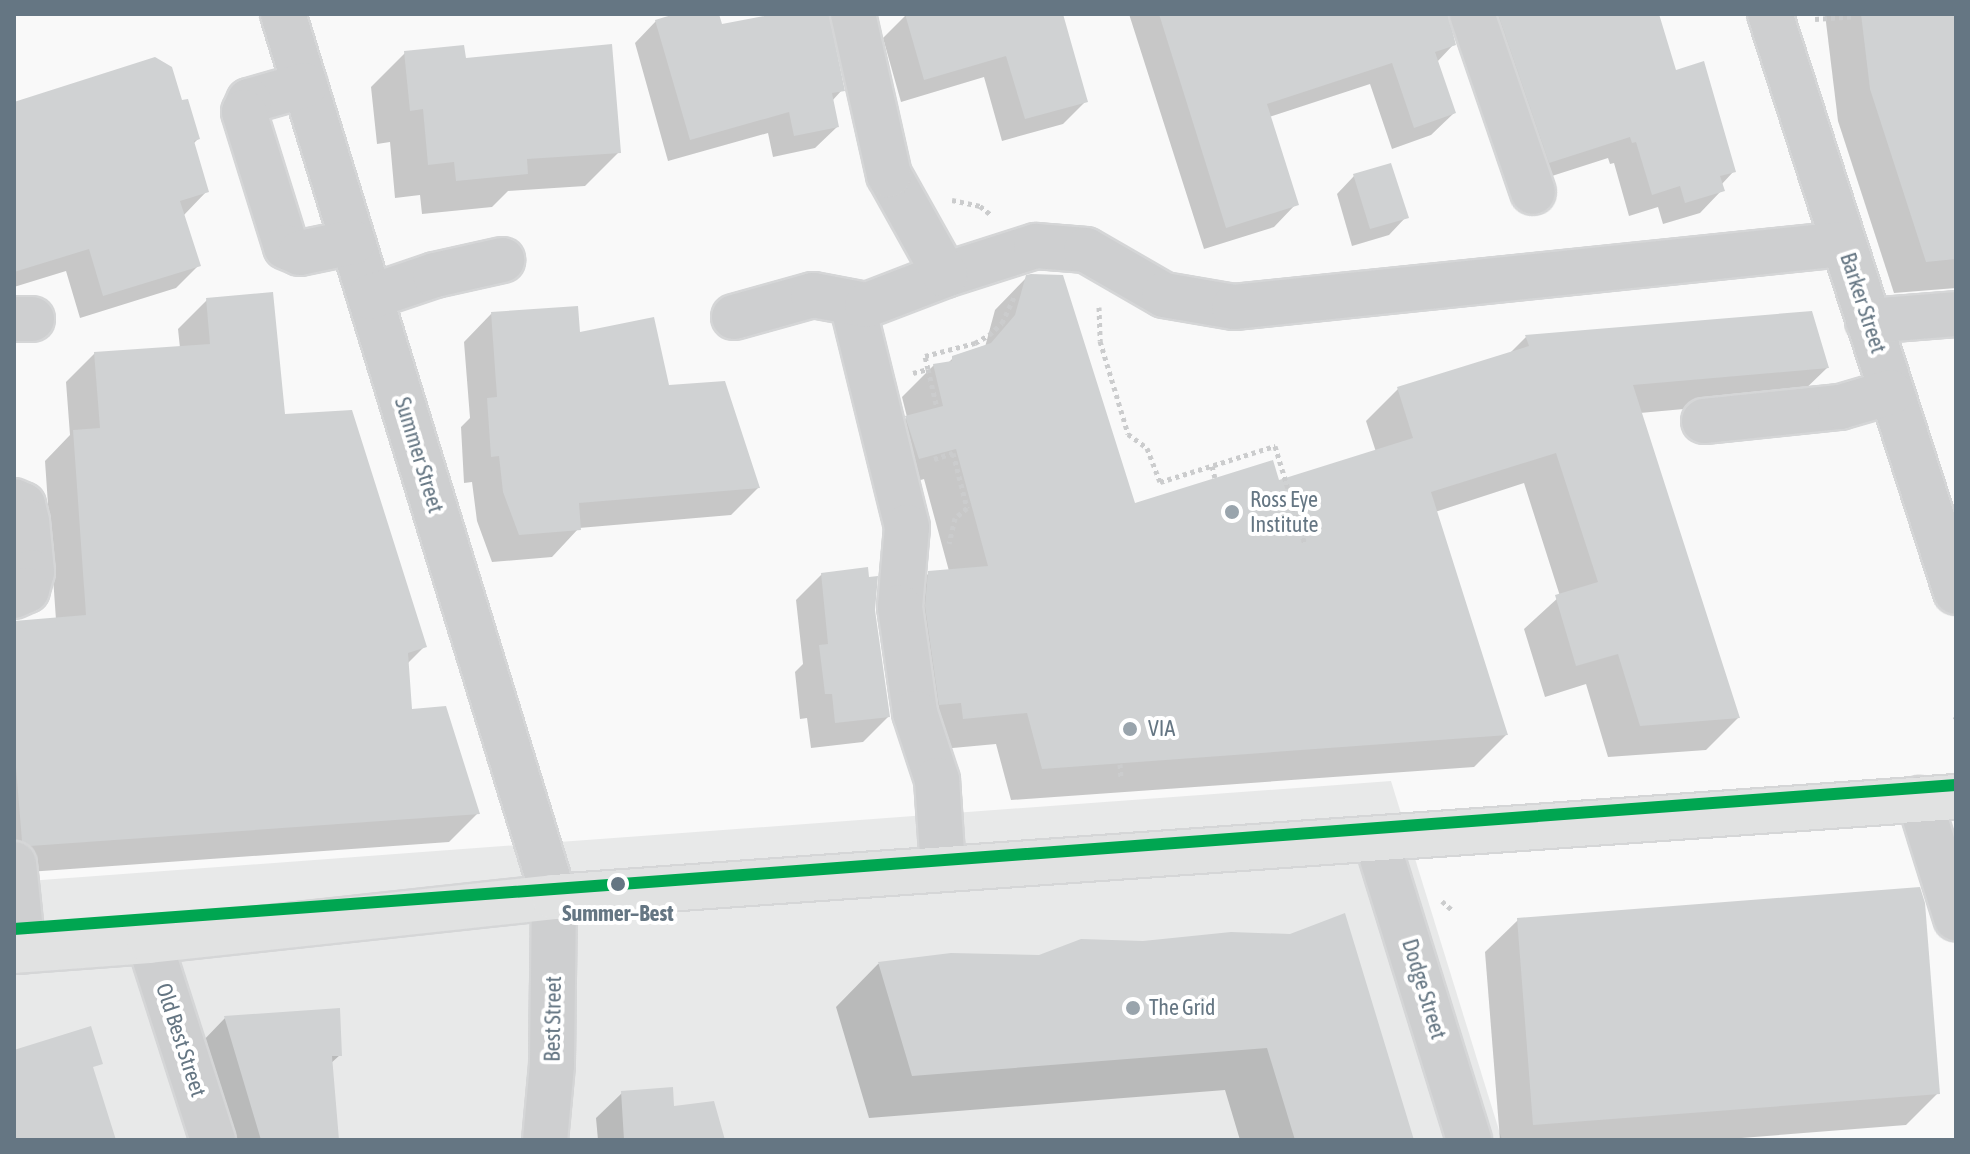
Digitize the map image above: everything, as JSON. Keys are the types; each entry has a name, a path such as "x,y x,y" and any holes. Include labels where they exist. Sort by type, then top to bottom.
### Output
{"main road":[{"path":"18,951 149,941 554,897 1937,798"}],"street":[{"name":"Summer Street","path":"283,14 554,897"},
{"path":"853,14 889,175 945,275"},
{"path":"1472,14 1533,192"},
{"name":"Barker Street","path":"1790,17 1844,244 1956,592"},
{"path":"305,85 249,101 244,112 286,247 300,253 353,242"},
{"path":"734,317 813,295 867,305 945,275 1036,246 1086,250 1164,295 1234,307 1844,244"},
{"path":"370,297 435,275 502,260"},
{"path":"852,303 907,527 900,607 915,713 937,780 943,869"},
{"path":"1868,321 1956,314"},
{"path":"1704,421 1840,407 1891,392"},
{"path":"14,501 23,505 32,572 27,590 14,596"},
{"path":"1937,798 1956,918"},
{"name":"Dodge Street","path":"1376,839 1469,1140"},
{"path":"14,864 18,951"},
{"name":"Best Street","path":"545,1140 554,1037 554,897"},
{"name":"Old Best Street","path":"149,941 213,1140"}],"path":[{"path":"1790,17 1854,16"},
{"path":"937,407 925,369 925,356 975,343 1002,327 1017,283"},
{"path":"1099,302 1100,341 1128,434 1147,448 1160,482 1275,446 1305,545"},
{"path":"1212,466 1215,478"},
{"path":"1120,764 1121,779"},
{"path":"1441,900 1452,910"}],"shaded area":[{"path":"1391,781 1502,1140 14,1140 14,882"}],"building":[{"path":"675,14 719,14 722,24 775,14 829,14 845,91 832,93 839,127 794,136 789,112 690,140 655,20"},
{"path":"905,14 1063,14 1088,102 1025,119 1006,56 924,80"},
{"path":"1159,14 1448,14 1456,45 1435,52 1456,113 1414,128 1392,63 1267,104 1299,205 1226,228"},
{"path":"1498,14 1659,14 1676,70 1704,61 1736,172 1720,176 1725,191 1685,203 1680,186 1652,195 1636,142 1632,143 1630,137 1549,163"},
{"path":"1861,14 1956,14 1956,259 1926,262 1870,89"},
{"path":"612,44 621,153 527,159 528,174 456,181 454,162 428,165 423,109 410,111 404,51 464,45 466,58"},
{"path":"155,57 172,67 182,100 188,99 200,139 194,141 209,192 180,201 201,266 103,296 89,249 14,272 14,102"},
{"path":"1391,163 1409,218 1370,229 1353,174"},
{"path":"1026,275 1063,275 1135,503 1273,460 1279,480 1413,438 1397,387 1529,346 1525,335 1812,311 1829,368 1633,385 1740,718 1640,726 1618,654 1576,666 1555,595 1598,582 1556,453 1431,492 1508,735 1042,769 1027,713 963,719 961,703 939,705 925,606 928,571 988,566 956,449 919,459 905,416 943,406 933,364 952,361 952,356 991,343 1015,315"},
{"path":"273,292 285,414 352,410 427,647 408,653 412,709 446,706 480,814 30,846 22,841 14,743 14,621 86,615 73,430 100,428 94,352 210,344 206,298"},
{"path":"578,306 580,332 654,317 669,385 725,381 760,488 579,503 581,530 519,535 503,492 499,456 491,457 487,398 497,397 491,312"},
{"path":"868,567 869,577 878,576 875,610 890,717 835,723 832,694 825,694 819,645 828,644 821,573"},
{"path":"1920,887 1925,903 1940,1094 1533,1125 1517,918"},
{"name":"The Grid","path":"1345,913 1414,1140 1295,1140 1267,1048 912,1076 878,962 951,953 1039,955 1081,939 1143,941 1231,932 1290,934"},
{"path":"340,1008 342,1056 332,1056 339,1140 261,1140 224,1016"},
{"path":"91,1026 103,1064 93,1067 116,1140 14,1140 14,1050"},
{"path":"673,1087 674,1106 714,1101 725,1140 624,1140 621,1091"}],"transit line":[{"path":"14,929 1956,785"}],"place":[{"name":"Ross Eye Institute","path":"1232,512"},
{"name":"VIA","path":"1130,729"},
{"name":"Summer–Best","path":"618,884"},
{"name":"The Grid","path":"1133,1008"}]}
